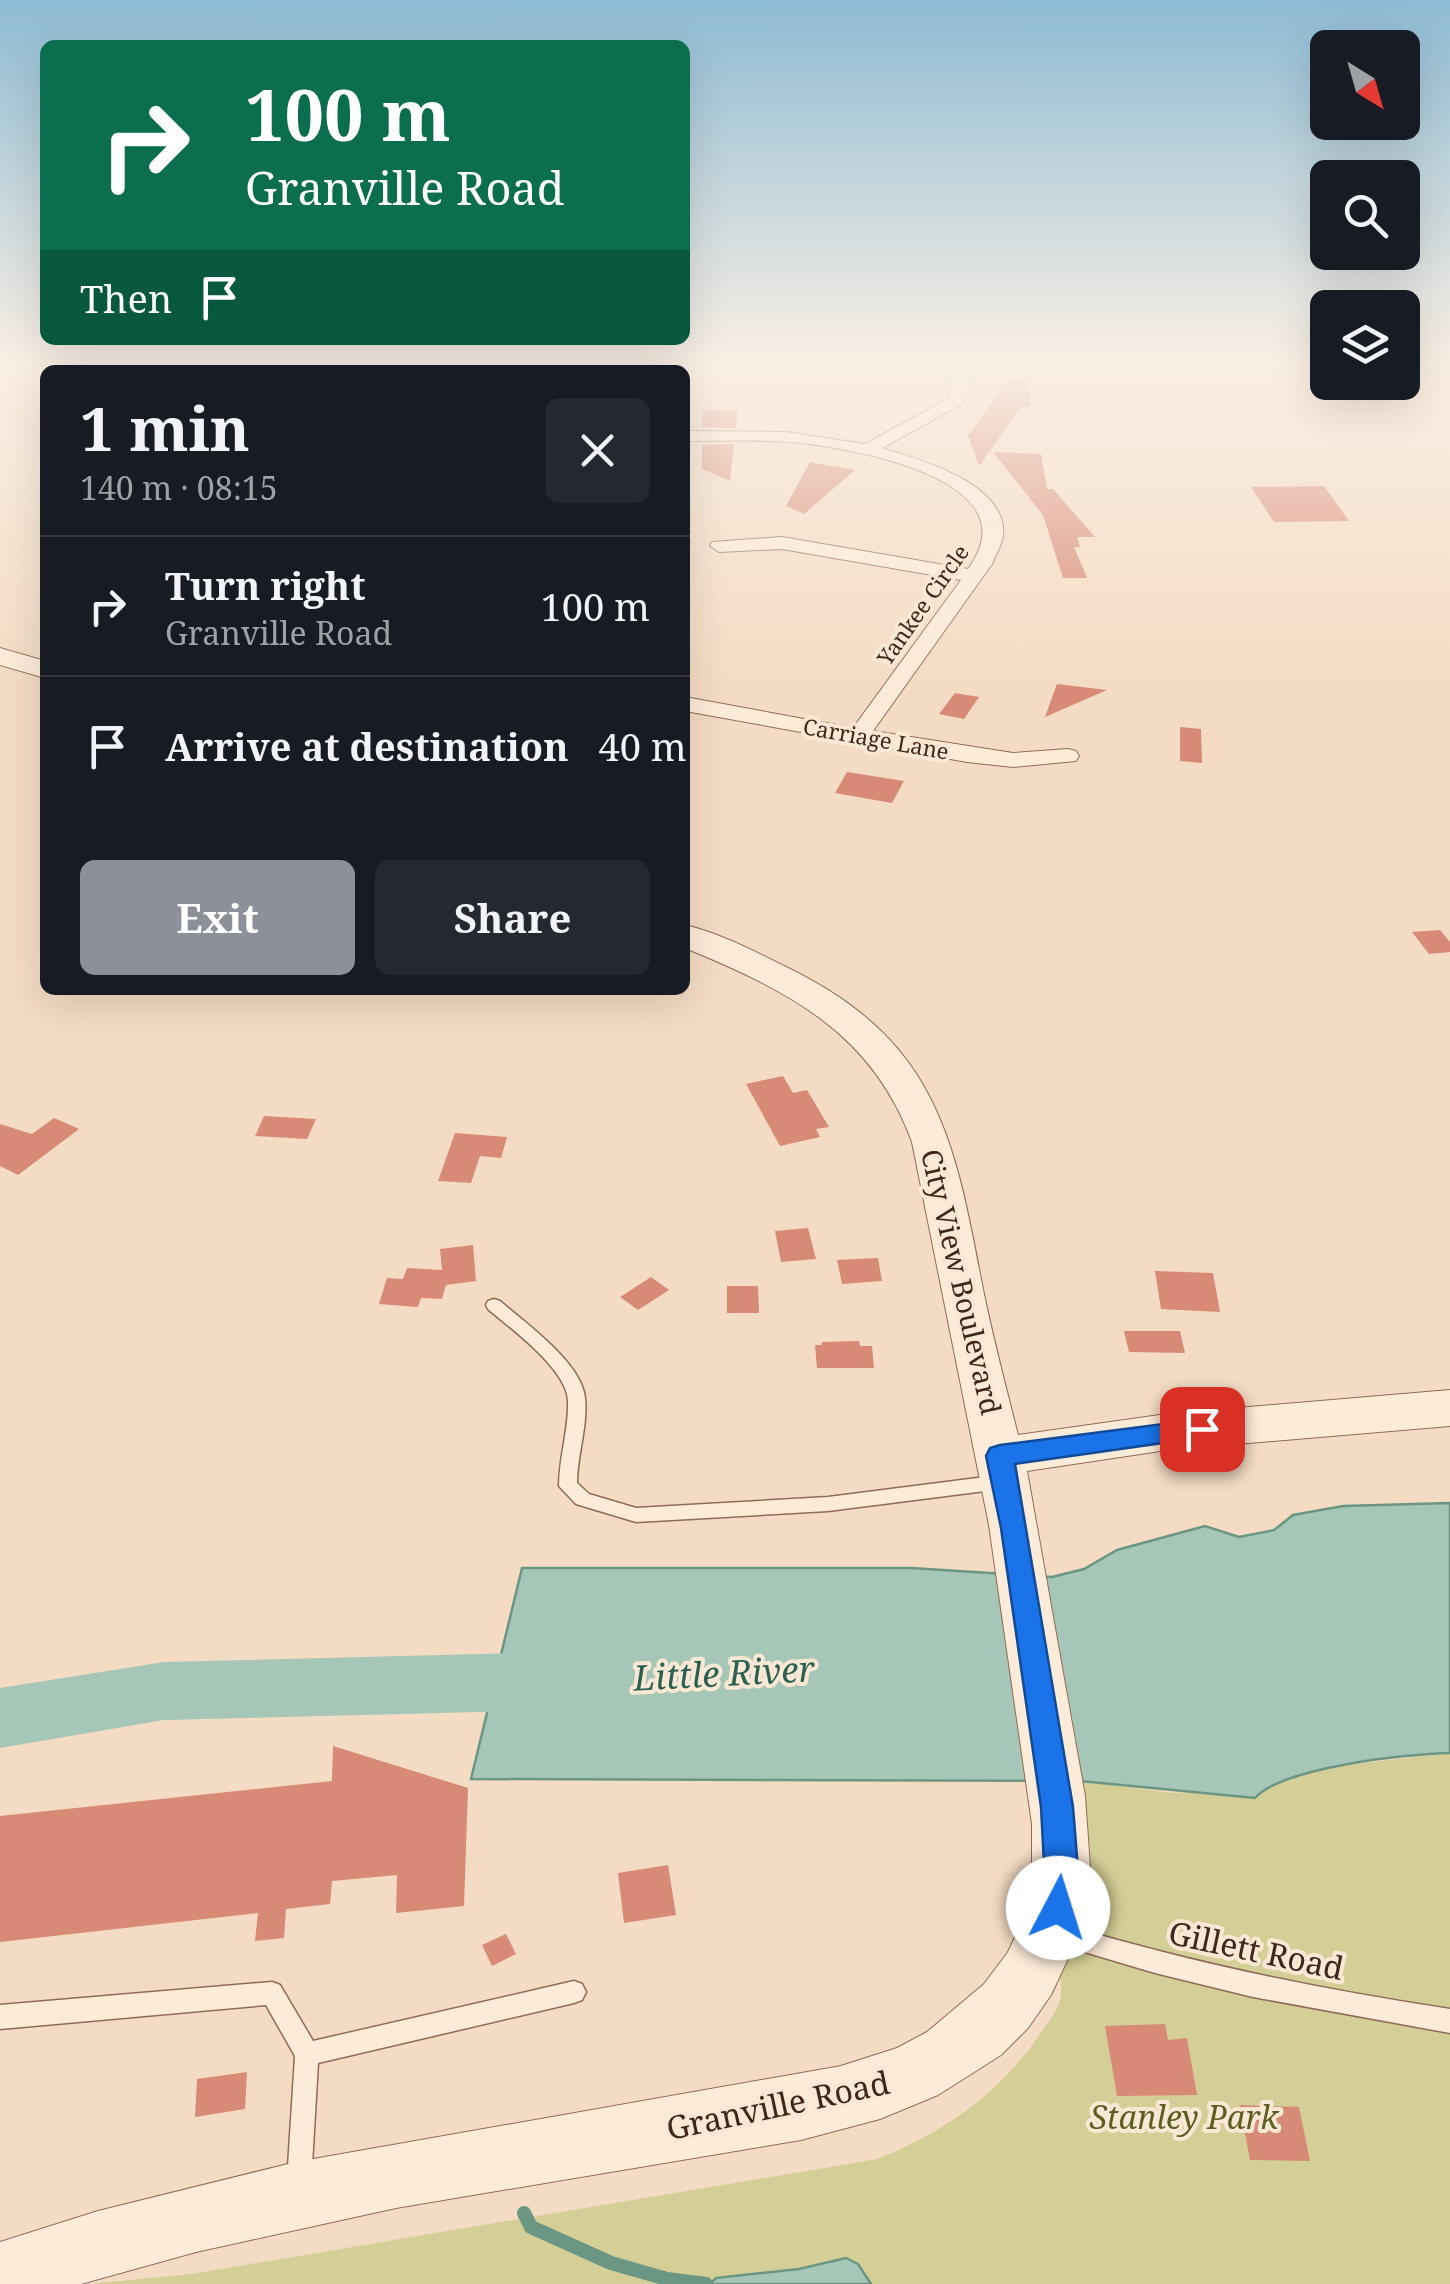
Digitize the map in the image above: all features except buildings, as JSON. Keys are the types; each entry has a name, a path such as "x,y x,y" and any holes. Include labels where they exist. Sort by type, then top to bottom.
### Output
{"street":[{"name":"Yankee Circle","path":"858,736 973,576 994,536 992,520 983,504 933,472"},
{"path":"719,546 782,543 973,576"},
{"path":"0,656 40,668"},
{"name":"Carriage Lane","path":"690,705 1013,760 1068,756"},
{"name":"City View Boulevard","path":"690,937 810,992 849,1020 909,1090 925,1126 949,1210 964,1303 1007,1489"},
{"path":"1007,1489 1167,1432 1450,1408"},
{"name":"Granville Road","path":"0,2276 88,2246 298,2192 800,2108 876,2090 927,2070 981,2032 1020,1988 1050,1931 1062,1882 1062,1850 1007,1489"}],"lane":[{"path":"494,1305 566,1374 577,1393 568,1486 583,1499 636,1514 1007,1489"},
{"name":"Gillett Road","path":"1050,1931 1130,1957 1377,2010 1450,2021"},
{"path":"307,2054 574,1992"},
{"path":"0,2017 272,1993 307,2054 298,2192"}],"green space":[{"name":"Stanley Park","path":"1450,1753 1450,2284 88,2284 191,2274 878,2159 966,2111 1020,2060 1056,2010 1061,1984 1051,1931 1083,1936 1090,1897 1080,1781 1174,1793 1263,1789 1289,1777 1347,1765"}],"water":[{"path":"1450,1503 1450,1753 1318,1770 1270,1787 1255,1798 1080,1781 471,1779 522,1568 911,1568 1052,1577 1084,1569 1117,1550 1205,1526 1239,1537 1274,1530 1293,1515 1343,1506"},
{"path":"846,2258 858,2264 871,2284 710,2284 716,2278 799,2269"}],"waterway":[{"name":"Little River","path":"0,1718 164,1691 562,1681"},
{"path":"524,2213 531,2227 611,2263 667,2279 706,2284"}],"route":[{"path":"1058,1908 1062,1850 1057,1807 1015,1528 1000,1456 1202,1429"}]}
